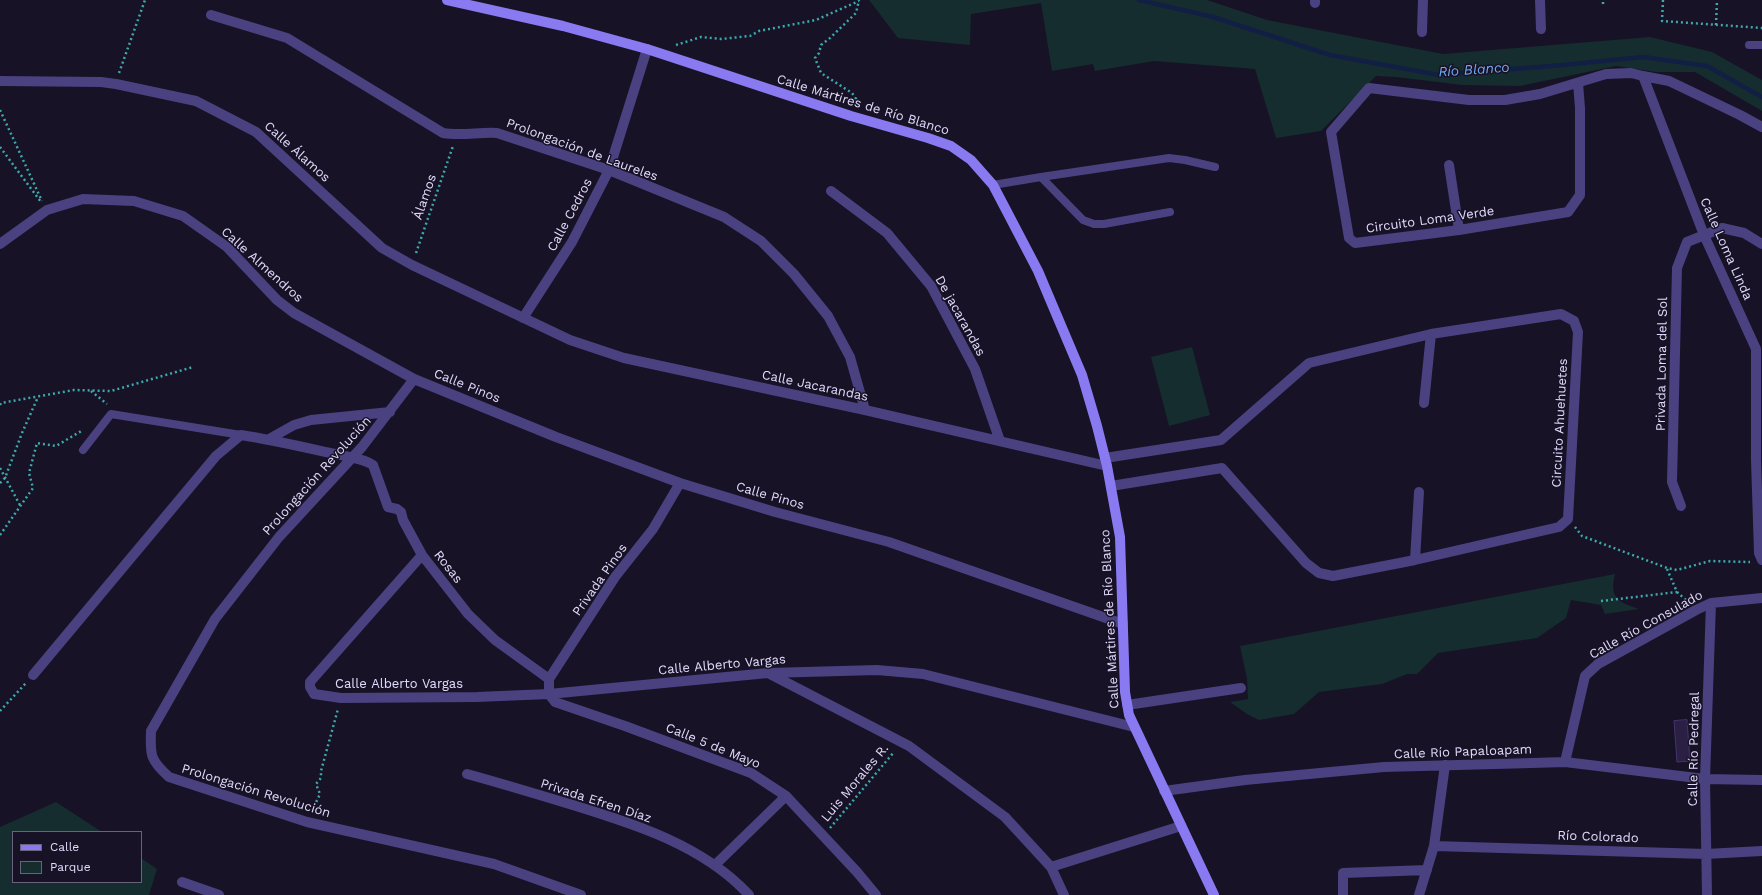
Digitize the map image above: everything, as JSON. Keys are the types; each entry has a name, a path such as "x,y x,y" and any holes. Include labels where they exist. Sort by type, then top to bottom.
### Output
{"main road":[{"name":"Calle Mártires de Río Blanco","path":"447,0 563,26 647,50 851,116 928,138 951,146 971,160 994,185 1038,271 1082,375 1106,462 1121,548 1125,692 1127,705 1134,727 1214,895"}],"street":[{"path":"1422,32 1423,0"},
{"path":"1540,0 1541,29"},
{"name":"Prolongación de Laureles","path":"211,15 287,38 443,133 456,136 497,133 608,170 724,217 761,241 794,274 828,316 850,357 865,410"},
{"name":"Calle Cedros","path":"523,318 572,242 608,170 647,50"},
{"path":"1578,83 1606,74 1631,73 1669,81 1762,127"},
{"name":"Calle Loma Linda","path":"1643,76 1704,235 1756,349 1759,459 1759,558"},
{"name":"Calle Álamos","path":"0,81 101,82 196,101 256,132 382,248 412,265 523,318"},
{"name":"Circuito Loma Verde","path":"1578,83 1580,108 1580,195 1568,212 1459,230 1355,243 1349,238 1331,132 1369,88 1468,100 1505,100 1540,94 1578,83"},
{"path":"1449,165 1459,230"},
{"name":"De jacarandas","path":"832,191 888,233 931,286 975,369 1000,441"},
{"name":"Calle Almendros","path":"0,244 47,210 83,199 134,201 183,216 227,247 277,300 294,313 414,379"},
{"name":"Privada Loma del Sol","path":"1681,506 1672,482 1677,268 1687,242 1722,228 1744,233 1762,244"},
{"name":"Circuito Ahuehuetes","path":"1106,462 1222,440 1309,363 1431,334 1561,314 1574,321 1578,332 1568,519"},
{"name":"Calle Jacarandas","path":"523,318 570,340 624,358 1000,441 1106,462"},
{"path":"1424,403 1431,334"},
{"name":"Prolongación Revolución","path":"414,379 353,458 279,537 215,619 151,731 150,748 155,765 169,777 307,822 494,864 581,895"},
{"name":"Calle Pinos","path":"414,379 556,437 680,483 775,512 889,542 1123,624"},
{"path":"269,439 294,425 311,420 390,412"},
{"path":"33,675 216,456 241,435 269,439 353,458"},
{"name":"Rosas","path":"353,458 369,462 375,468 388,507 397,509 401,512 403,520 422,555 468,614 495,640 549,679"},
{"path":"1111,486 1222,468 1306,563 1319,572 1333,576 1415,560 1559,527 1568,519"},
{"name":"Privada Pinos","path":"549,679 615,577 652,529 680,483"},
{"path":"1415,560 1419,492"},
{"name":"Calle Alberto Vargas","path":"422,555 310,682 310,687 314,694 341,698 477,697 549,694 768,673 877,670 923,674 1134,727"},
{"name":"Calle Río Consulado","path":"1564,762 1585,676 1598,664 1711,603 1762,598"},
{"name":"Calle Río Pedregal","path":"1707,895 1705,779 1711,603"},
{"path":"768,673 902,743 1005,817 1051,868 1064,895"},
{"path":"549,679 549,694"},
{"path":"1127,705 1241,688"},
{"name":"Calle 5 de Mayo","path":"549,694 555,702 625,726 751,773 786,796 824,836 876,895"},
{"name":"Calle Río Papaloapam","path":"1164,791 1245,780 1384,767 1564,762 1705,779 1762,780"},
{"path":"1419,895 1434,846 1445,765"},
{"name":"Privada Efren Díaz","path":"467,774 629,822 676,843 715,865 738,883 749,895"},
{"path":"715,865 786,796"},
{"path":"1051,868 1181,826"},
{"name":"Río Colorado","path":"1434,846 1706,854 1762,851"},
{"path":"1343,895 1343,873 1427,870"},
{"path":"182,882 219,895"}],"lane":[{"path":"1749,44 1762,45"},
{"path":"994,185 1169,158 1216,167"},
{"path":"1041,177 1083,220 1090,224 1104,224 1170,212"},
{"path":"83,450 111,414 241,435"}],"path":[{"path":"116,84 144,0"},
{"path":"674,45 701,37 721,39 750,36 759,31 816,20 859,0"},
{"path":"851,116 856,99 852,93 821,73 815,58 822,45 856,13 859,0"},
{"path":"1662,0 1662,22 1762,28"},
{"path":"1716,25 1717,0"},
{"path":"0,110 47,210"},
{"name":"Álamos","path":"412,265 456,136"},
{"path":"0,146 47,210"},
{"path":"0,405 1,403 74,390 111,391 193,368"},
{"path":"0,483 6,478 22,433 38,397"},
{"path":"0,535 33,488 29,473 37,443 56,446 84,430"},
{"path":"0,468 21,507"},
{"path":"1568,519 1582,536 1667,568 1677,570 1710,561 1759,558"},
{"path":"1601,601 1677,592 1667,568"},
{"path":"0,711 33,675"},
{"path":"316,802 320,794 316,784 321,778 321,771 341,698"},
{"name":"Luis Morales R.","path":"824,836 902,743"}],"green space":[{"path":"869,0 1207,0 1267,20 1443,54 1650,37 1712,52 1762,80 1762,111 1695,72 1656,72 1616,66 1520,86 1462,85 1376,76 1321,131 1276,138 1255,69 1154,61 1095,71 1093,64 1052,71 1041,3 971,14 970,45 898,38"},
{"path":"1192,347 1210,415 1169,426 1151,357"},
{"path":"1615,574 1613,582 1614,594 1626,604 1639,609 1605,614 1601,605 1571,600 1566,618 1537,638 1438,653 1417,674 1407,674 1382,684 1319,692 1294,714 1259,720 1247,714 1230,702 1248,699 1247,679 1240,646"},
{"path":"56,802 100,831 12,831 12,883 142,883 142,859 157,869 149,895 0,895 0,827"}],"building":[{"path":"1687,720 1690,761 1677,762 1674,721"}],"waterway":[{"name":"Río Blanco","path":"1139,0 1213,17 1330,55 1439,75 1643,57 1707,66 1762,97"}]}
